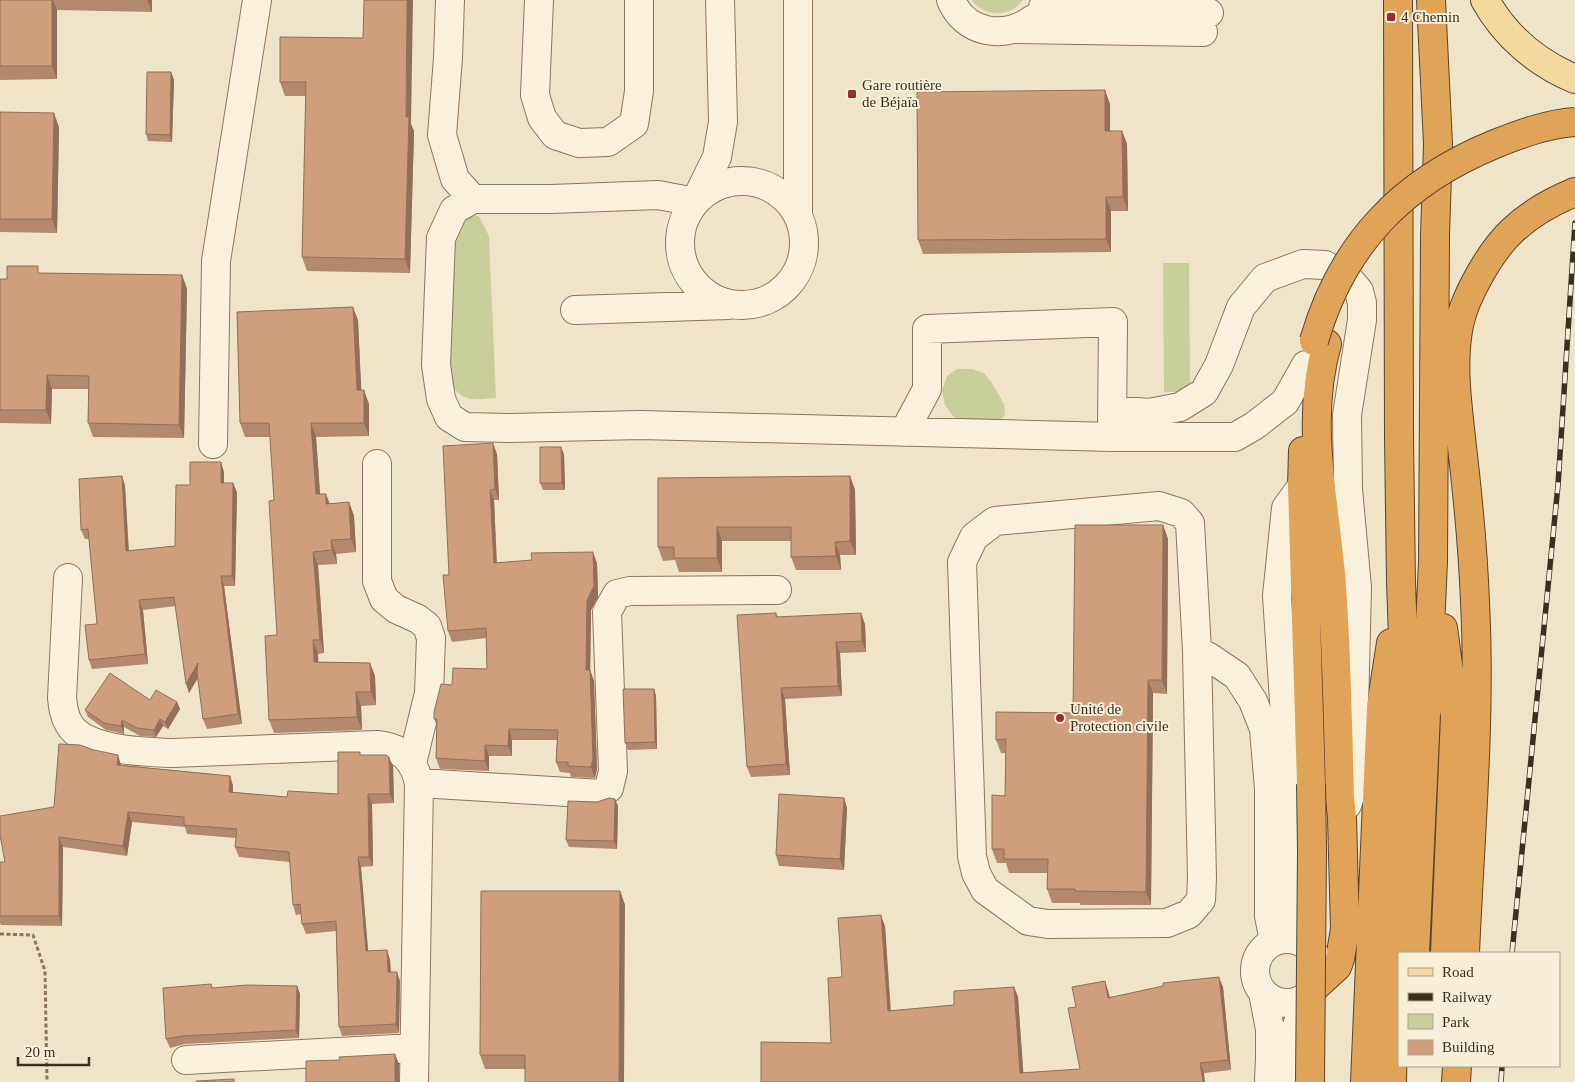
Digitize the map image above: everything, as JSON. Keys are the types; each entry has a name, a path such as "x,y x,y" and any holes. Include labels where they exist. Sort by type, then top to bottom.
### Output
{"highway":[{"path":"1398,0 1401,582 1416,695 1415,952"},
{"path":"1392,1082 1395,949 1416,695 1433,562 1435,236 1438,144 1431,0"},
{"path":"1310,1082 1312,832 1302,486 1306,365 1319,321 1333,288 1358,247 1382,217 1414,188 1450,165 1524,132 1575,122"},
{"path":"1312,991 1337,967 1342,952 1345,929 1332,586 1317,441 1321,367 1327,344 1346,294 1369,254 1392,227 1422,199 1457,177 1490,161 1528,146 1575,136"},
{"path":"1465,952 1476,702 1476,602 1456,392 1456,354 1459,324 1467,299 1488,261 1512,230 1543,207 1575,192"},
{"path":"1433,562 1455,716 1445,952"},
{"path":"1365,1082 1381,707 1401,582"},
{"path":"1410,1067 1410,1082"},
{"path":"1439,1082 1440,1067"},
{"path":"1456,1082 1457,1067"}],"main road":[{"path":"1485,0 1508,33 1530,53 1557,72 1575,79"}],"street":[{"path":"213,444 216,261 257,0"},
{"path":"450,0 442,135 455,179 474,199"},
{"path":"539,0 535,95 542,118 555,136 579,143 608,142 634,124 639,91 639,0"},
{"path":"720,0 724,122 717,157 685,218 680,237 680,256 688,274 700,290 716,300 735,305"},
{"path":"798,0 798,216"},
{"path":"951,0 955,9 967,21 982,30 1000,32 1017,29 1206,23 1044,3 1032,20 1017,29"},
{"path":"575,310 754,304 772,297 787,286 798,270 803,252 804,234 798,216 786,199 770,187 750,181 730,182 711,189 695,202 658,195 551,199 474,199 454,210 441,238 439,328 436,365 441,399 449,417 465,427 510,428 641,425 1112,437 1235,438 1284,402 1306,365"},
{"path":"1112,410 1149,412 1180,407 1204,392 1218,365 1241,307 1265,278 1303,264 1325,265 1348,278 1358,291 1362,303 1362,320 1347,415 1348,489 1357,588 1354,736 1352,790 1342,818"},
{"path":"904,432 927,389 927,329 1113,322 1112,437"},
{"path":"377,464 376,581 384,599 396,609 418,619 427,626 431,638 429,693 416,773 414,1082"},
{"path":"1268,1082 1270,1029 1262,993 1254,974 1255,964 1272,944 1291,870 1288,761 1277,596 1286,508 1302,486"},
{"path":"1159,506 1181,513 1190,523 1197,663 1202,878 1201,900 1189,914 1167,924 1048,924 1028,921 985,890 976,873 972,856 962,562 974,537 995,521 1159,506"},
{"path":"68,578 62,698 63,712 70,725 79,735 92,742 118,748 172,754 387,746 397,749 406,755 416,773"},
{"path":"416,773 601,794 609,788 613,771 607,612 617,594 630,591 777,590"},
{"path":"1197,663 1209,657 1236,676 1253,701 1264,730 1269,789 1269,916 1272,944"},
{"path":"1272,944 1294,939 1304,942 1317,958 1319,967 1319,978 1291,1040 1284,1064 1283,1082"},
{"path":"1262,993 1280,1003 1290,1003 1300,1001 1312,991"},
{"path":"186,1060 414,1048"}],"path":[{"path":"0,934 32,935 45,971 47,1082"}],"green space":[{"path":"972,0 1023,0 1012,10 998,13 983,10"},
{"path":"468,216 479,216 489,236 496,398 470,399 461,395 451,384 451,239 456,221"},
{"path":"1163,263 1189,263 1190,392 1164,392"},
{"path":"957,369 972,369 984,373 1004,404 1005,416 995,423 963,422 953,416 945,405 942,390 947,376"}],"building":[{"path":"0,0 52,0 52,66 0,66"},
{"path":"364,0 407,0 406,117 409,117 405,259 302,257 306,82 280,82 280,37 363,38"},
{"path":"147,72 171,72 170,135 146,134"},
{"path":"1105,90 1105,131 1122,131 1123,197 1106,197 1106,239 918,240 917,92"},
{"path":"0,112 54,113 52,219 0,219"},
{"path":"7,266 38,266 38,273 182,275 179,425 88,423 89,376 47,375 46,410 0,410 0,279 7,279"},
{"path":"353,307 357,390 364,390 364,423 311,423 316,494 326,494 326,504 349,502 351,539 331,540 332,550 313,552 320,640 313,640 314,662 370,663 371,692 356,692 357,717 269,720 265,636 277,635 269,501 274,500 269,423 240,423 237,312"},
{"path":"493,443 495,489 490,490 494,563 532,560 531,553 593,552 594,586 587,600 586,670 590,670 593,759 591,767 568,766 568,762 556,762 558,730 509,729 508,746 485,745 485,761 436,758 437,719 434,719 434,712 441,684 452,685 453,668 487,669 486,628 448,631 443,575 449,575 443,446"},
{"path":"540,447 561,447 562,483 540,483"},
{"path":"190,462 221,462 221,483 233,483 232,576 221,576 238,714 203,719 197,673 198,663 186,684 174,597 139,600 145,654 89,660 85,625 97,624 88,529 81,530 79,479 122,476 126,551 175,546 176,485 190,485"},
{"path":"850,476 850,541 835,542 836,556 791,557 791,527 717,527 717,558 674,558 674,547 658,547 658,478"},
{"path":"1075,525 1163,525 1162,680 1148,680 1146,892 1047,889 1048,859 1004,859 1004,849 992,849 992,795 1005,796 1006,739 996,740 996,712 1073,713"},
{"path":"776,613 776,617 861,613 862,641 836,642 838,686 781,688 786,764 747,767 737,615"},
{"path":"110,673 150,700 156,690 177,702 165,722 160,719 154,730 137,728 122,720 121,726 104,723 85,710"},
{"path":"623,689 654,689 655,742 625,743"},
{"path":"59,744 80,745 118,755 117,765 230,776 229,792 287,797 288,791 338,794 338,752 360,752 360,755 386,755 389,757 390,794 368,794 369,857 358,857 366,951 387,950 388,972 397,972 396,1024 339,1027 336,921 302,924 300,904 293,905 289,852 235,847 237,829 184,825 184,817 128,812 123,846 59,837 59,916 0,916 0,862 5,862 0,835 0,816 54,807"},
{"path":"779,794 844,798 840,859 776,855"},
{"path":"609,798 615,799 614,841 566,840 568,801 597,802"},
{"path":"481,891 620,891 619,1082 525,1082 525,1055 480,1055"},
{"path":"881,915 888,1011 954,1005 954,991 1014,987 1020,1073 1080,1069 1068,1008 1076,1007 1072,987 1105,981 1108,998 1163,986 1163,983 1219,977 1228,1060 1200,1063 1203,1082 761,1082 761,1042 831,1043 828,978 842,977 838,918"},
{"path":"211,984 212,988 247,985 297,986 296,1030 182,1036 166,1039 163,988"},
{"path":"395,1054 395,1082 306,1082 306,1061 340,1060 339,1057"},
{"path":"234,1079 234,1082 196,1082 196,1081"}],"railway":[{"path":"1512,952 1558,485 1575,223"},
{"path":"1501,1082 1502,1067"}],"place":[{"name":"4 Chemin","path":"1391,17"},
{"name":"Gare routière de Béjaïa","path":"852,94"},
{"name":"Unité de Protection civile","path":"1060,718"}]}
